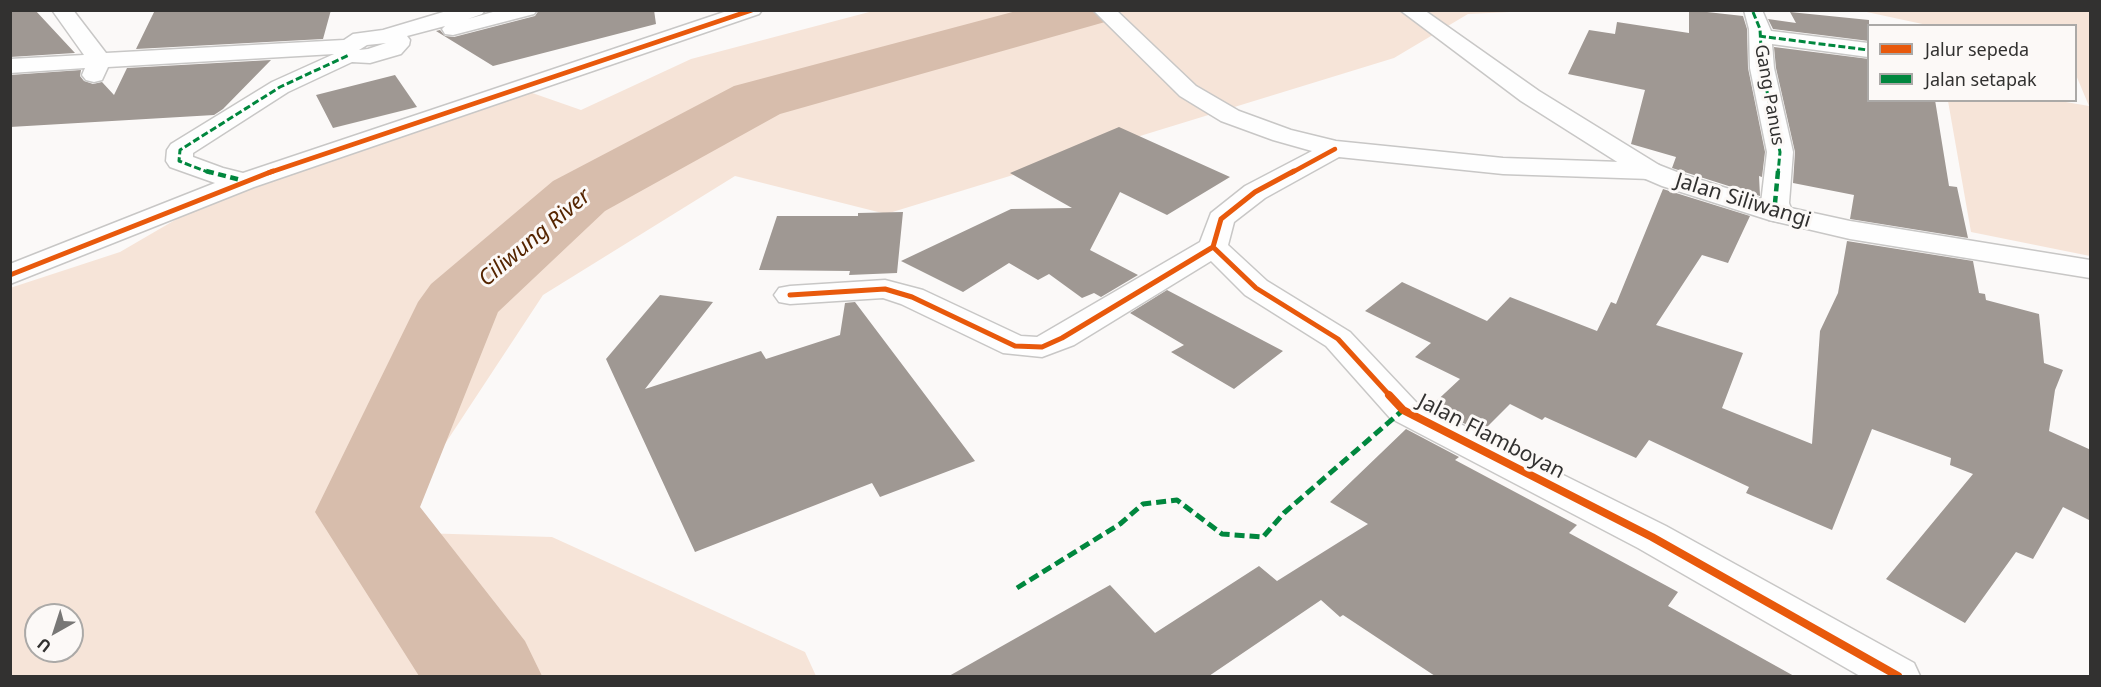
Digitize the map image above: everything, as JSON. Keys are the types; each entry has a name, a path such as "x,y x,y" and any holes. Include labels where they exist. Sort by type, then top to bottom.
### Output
{"street":[{"path":"62,10 97,68"},
{"path":"392,39 475,10"},
{"path":"10,66 97,68 300,61 355,43 392,39 527,10"},
{"path":"10,275 244,181 752,10"},
{"path":"1103,10 1188,91 1230,116 1282,135 1335,149 1503,166 1650,171"},
{"name":"Jalan Siliwangi","path":"1410,10 1530,96 1650,171 1709,194 1779,214 1861,232 2091,269"},
{"name":"Gang Panus","path":"1753,12 1760,29 1762,68 1780,152 1775,202 1779,214"},
{"path":"1759,36 1867,50"},
{"path":"244,181 216,175 179,161 180,150 355,43"},
{"path":"10,85 97,68"},
{"path":"790,295 885,289 912,297 1015,346 1042,347 1062,338 1213,247 1221,219 1255,192 1335,149"},
{"name":"Jalan Flamboyan","path":"1213,247 1256,288 1338,339 1403,410 1652,537 1898,676"}],"shaded area":[{"path":"873,11 1531,11 1468,14 1394,58 886,214 735,176 543,295 387,532 552,537 805,652 816,676 11,676 10,288 120,252 199,206 518,88 581,110 691,59"},
{"path":"1862,11 2090,11 2090,256 1971,232 1948,102 2066,102 2089,106 2077,77 2077,24 1922,24"}],"building":[{"path":"10,10 35,10 75,53 10,57"},
{"path":"155,10 331,10 323,39 136,49"},
{"path":"539,10 654,10 656,24 493,66 436,31 440,30 445,36 454,37 535,16"},
{"path":"1689,10 1743,16 1747,29 1748,68 1765,152 1762,177 1759,176 1760,196 1672,168 1676,157 1631,144 1645,90 1568,74 1589,30 1615,34 1617,22 1689,33"},
{"path":"1790,12 1869,20 1867,41 1773,29 1768,19 1796,23"},
{"path":"1774,47 1867,59 1867,102 1935,102 1949,186 1957,187 1968,238 1850,219 1854,195 1793,183 1795,152 1776,68"},
{"path":"271,60 223,109 214,115 10,127 10,75 81,70 80,76 84,81 93,84 102,82 114,95 127,68"},
{"path":"395,75 417,107 333,128 316,95"},
{"path":"1119,127 1230,177 1167,215 1120,192 1090,250 1138,275 1101,297 1094,293 1082,298 1049,274 1038,280 1009,263 963,292 901,261 1011,209 1072,208 1010,173"},
{"path":"1663,189 1750,216 1728,263 1702,255 1656,325 1743,353 1722,408 1812,444 1820,331 1838,293 1847,241 1973,261 1979,293 1985,294 1986,300 2039,314 2044,363 2063,370 2055,390 2049,431 2091,450 2091,521 2063,507 2033,559 2016,552 1965,623 1886,579 1973,474 1950,465 1951,458 1872,429 1832,530 1746,493 1749,487 1649,440 1636,458 1545,417 1542,420 1510,404 1482,432 1430,407 1460,379 1415,357 1431,343 1365,311 1402,282 1487,321 1510,297 1597,331 1611,302 1616,304"},
{"path":"903,212 897,273 849,275 850,271 759,270 777,216 858,216 858,213"},
{"path":"1167,290 1283,351 1234,389 1171,352 1184,345 1130,313"},
{"path":"660,295 713,302 645,389 761,351 766,359 840,335 845,303 855,302 975,461 880,497 872,483 695,552 606,359"},
{"path":"1406,429 1459,457 1455,460 1577,525 1569,533 1678,592 1668,606 1794,676 1435,676 1343,615 1340,617 1321,600 1209,676 949,676 1110,585 1155,633 1259,566 1277,581 1368,524 1330,502"}],"waterway":[{"name":"Ciliwung River","path":"483,676 367,512 460,302 579,196 757,100 1085,10"}],"marked path":[{"path":"1753,12 1760,29 1762,68 1780,152 1775,203 1779,214"},
{"path":"1759,36 1867,50"},
{"path":"241,180 216,175 179,161 180,150 280,87 349,55"},
{"path":"1017,588 1120,524 1143,504 1177,500 1222,534 1263,537 1284,513 1403,410"}],"cycle path":[{"path":"10,275 244,181 752,10"},
{"path":"1335,149 1255,192 1221,219 1213,247 1256,288 1338,339 1403,410 1652,537 1898,676"},
{"path":"790,295 885,289 912,297 1015,346 1042,347 1062,338 1213,247"}]}
